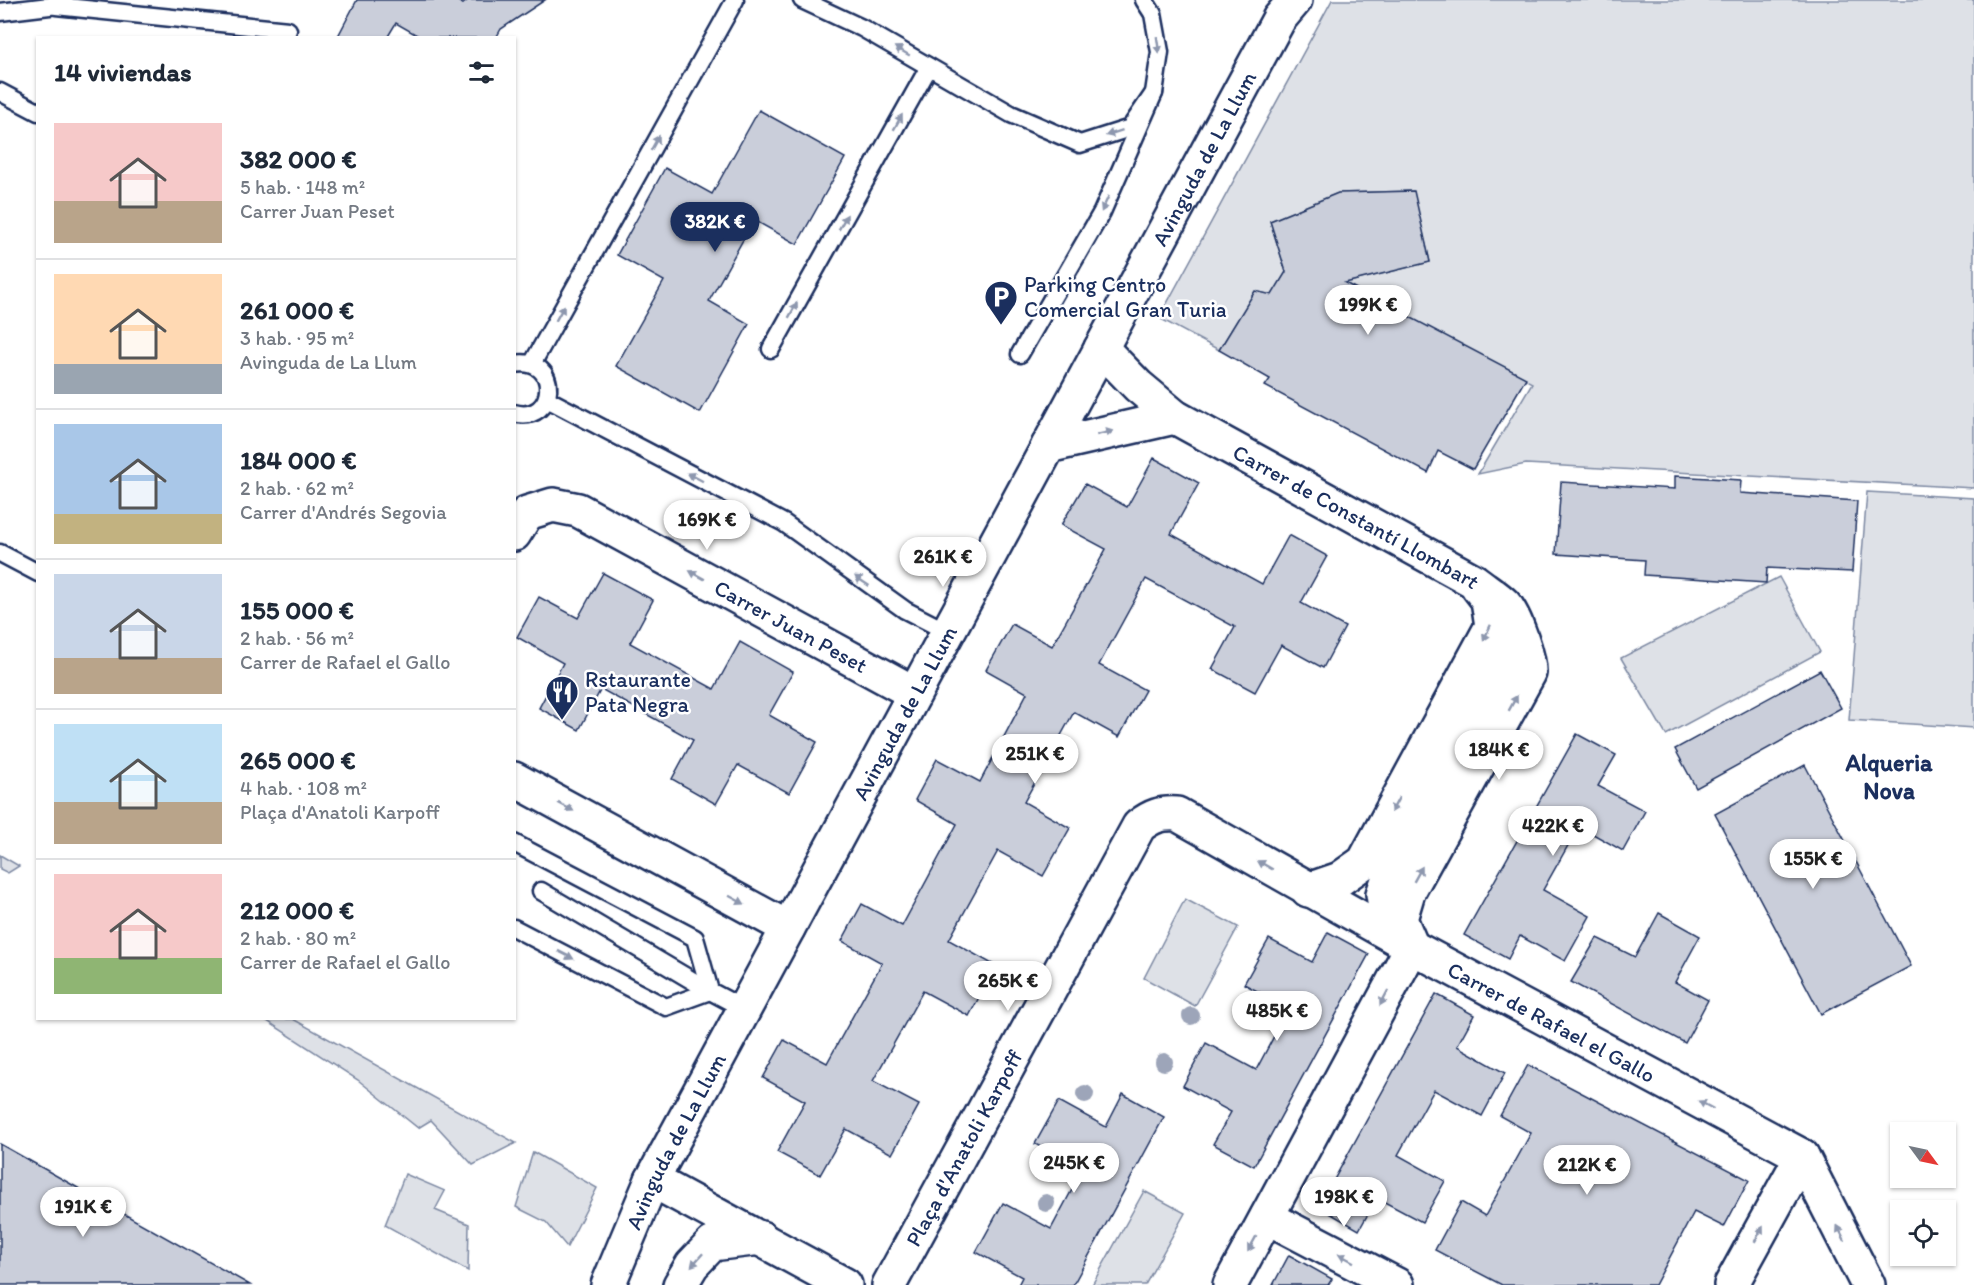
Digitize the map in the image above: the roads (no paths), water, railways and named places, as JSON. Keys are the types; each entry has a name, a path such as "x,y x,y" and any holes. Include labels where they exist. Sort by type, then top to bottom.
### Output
{"street":[{"name":"Avinguda de La Llum","path":"608,1285 652,1180 1284,6"},
{"name":"Carrer de Constantí Llombart","path":"1101,348 1138,386 1175,417 1474,581 1505,605 1528,659 1529,673 1408,892 1400,920 1401,940"},
{"path":"1048,446 1175,417"},
{"name":"Carrer Juan Peset","path":"516,531 527,513 553,505 578,510 915,693"},
{"path":"1308,890 1340,879 1364,862 1486,636 1491,626 1488,600 1474,581"},
{"path":"516,780 788,928"},
{"name":"Carrer de Rafael el Gallo","path":"1177,814 1308,890 1802,1156"},
{"name":"Plaça d'Anatoli Karpoff","path":"888,1285 1139,826 1154,815 1177,814"},
{"path":"1230,1285 1267,1216 1401,940"},
{"path":"1731,1285 1802,1156"},
{"path":"1802,1156 1868,1285"},
{"path":"652,1180 845,1285"},
{"path":"1267,1216 1397,1285"},
{"path":"680,1285 692,1265 712,1244 761,1238"}],"lane":[{"path":"0,12 56,6 85,0"},
{"path":"532,364 735,0"},
{"path":"802,0 862,28 1011,114 1080,144 1130,128 1154,93"},
{"path":"1020,354 1102,212 1154,93 1160,52 1153,14 1144,0"},
{"path":"56,6 288,30"},
{"path":"771,349 929,67"},
{"path":"0,92 36,111"},
{"path":"516,364 532,364 539,368 548,382 547,399 535,412 526,415 516,413"},
{"path":"547,399 784,523 905,610 948,632"},
{"path":"0,553 36,572"},
{"path":"516,844 695,938 710,991"},
{"path":"542,891 744,1009"},
{"path":"516,928 666,1007 710,991"}],"place":[{"name":"Parking Centro Comercial Gran Turia","path":"1001,326"},
{"name":"Rstaurante Pata Negra","path":"562,721"}],"district":[{"name":"Alqueria Nova","path":"1889,776"}]}
